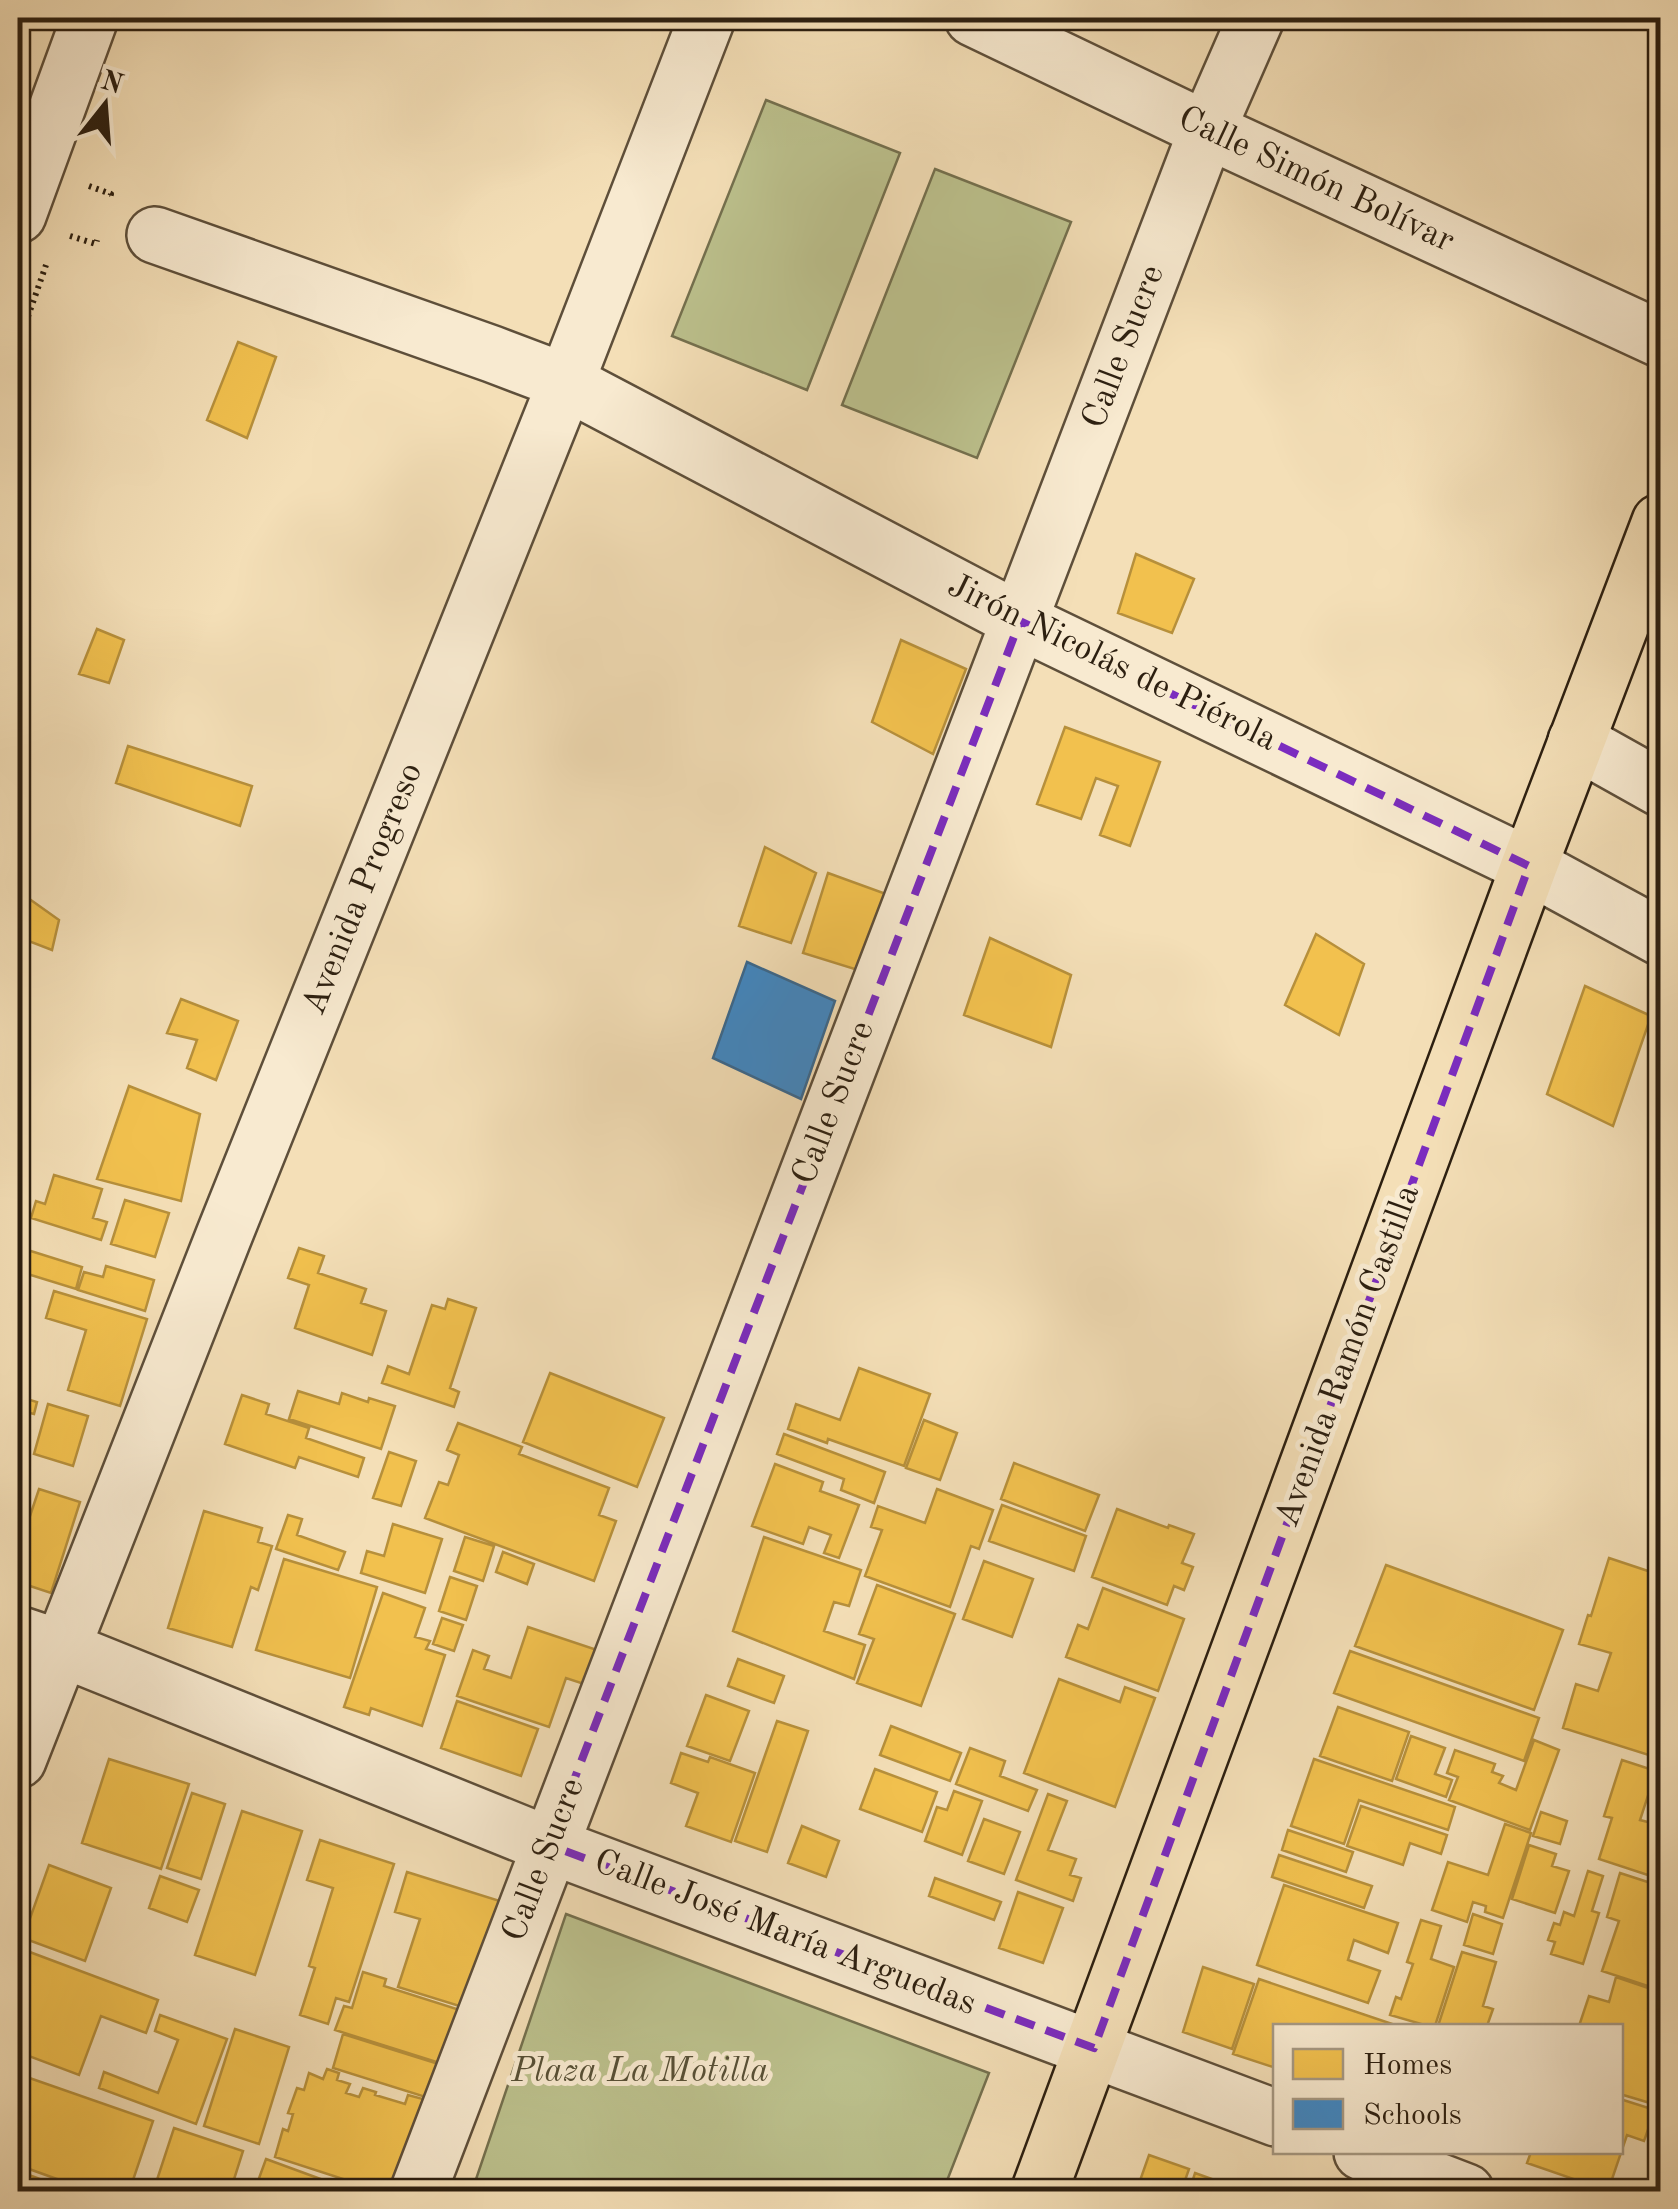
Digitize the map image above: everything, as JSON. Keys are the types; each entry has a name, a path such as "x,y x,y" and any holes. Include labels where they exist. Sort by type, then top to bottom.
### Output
{"main road":[{"name":"Avenida Ramón Castilla","path":"1039,2192 1660,522"}],"street":[{"path":"42,233 90,18"},
{"name":"Avenida Progreso","path":"18,1760 39,1641 566,382 707,18"},
{"name":"Calle Simón Bolívar","path":"973,18 1660,339"},
{"name":"Calle Sucre","path":"418,2192 1207,130 1256,18"},
{"name":"Jirón Nicolás de Piérola","path":"155,235 566,382 1020,620 1529,866 1660,937"},
{"path":"1576,741 1660,788"},
{"name":"Calle José María Arguedas","path":"39,1641 549,1845 1273,2117"},
{"path":"1367,2154 1466,2192"}],"path":[{"path":"18,345 42,233 96,244 100,232"}],"highlighted area":[{"path":"1020,621 1529,866 1094,2048 549,1845"}],"green space":[{"path":"766,100 900,153 807,390 672,336"},
{"path":"935,169 1071,222 977,458 842,405"},
{"name":"Plaza La Motilla","path":"566,1914 989,2073 943,2191 472,2191"}],"building: Homes":[{"path":"238,342 276,357 247,438 207,420"},
{"path":"1136,554 1194,579 1172,633 1118,613"},
{"path":"97,629 124,640 109,683 79,674"},
{"path":"901,640 966,669 933,754 872,722"},
{"path":"1065,727 1160,762 1130,846 1100,835 1118,786 1096,778 1081,819 1037,804"},
{"path":"128,746 252,786 240,826 116,783"},
{"path":"765,847 816,873 791,943 739,926"},
{"path":"828,873 886,894 861,971 803,953"},
{"path":"21,893 59,920 52,950 18,937"},
{"path":"1316,934 1364,964 1339,1035 1285,1005"},
{"path":"990,938 1071,975 1051,1047 964,1015"},
{"path":"1585,986 1651,1016 1613,1126 1547,1094"},
{"path":"181,999 238,1021 216,1080 187,1068 197,1040 167,1033"},
{"path":"129,1086 200,1114 181,1201 97,1179"},
{"path":"54,1175 102,1189 93,1218 107,1222 101,1240 31,1218 36,1201 45,1204"},
{"path":"125,1200 169,1213 155,1257 111,1244"},
{"path":"18,1247 82,1267 76,1289 18,1271"},
{"path":"299,1248 324,1256 318,1273 366,1289 361,1303 386,1311 372,1355 295,1328 309,1285 288,1278"},
{"path":"106,1266 154,1280 145,1311 78,1290 84,1272 103,1277"},
{"path":"54,1291 147,1319 120,1406 68,1390 86,1330 46,1318"},
{"path":"448,1299 476,1308 450,1388 459,1392 454,1407 382,1383 388,1366 409,1374 432,1305 445,1309"},
{"path":"18,1342 27,1345 18,1377"},
{"path":"859,1368 930,1394 904,1466 788,1429 796,1404 840,1420"},
{"path":"550,1373 664,1418 637,1487 523,1442"},
{"path":"18,1377 25,1380 20,1397 37,1402 34,1414 18,1410"},
{"path":"298,1391 339,1404 342,1393 395,1406 381,1449 289,1419"},
{"path":"242,1395 269,1404 266,1414 309,1428 306,1438 364,1458 358,1477 299,1457 295,1468 225,1444"},
{"path":"48,1404 88,1416 73,1466 34,1454"},
{"path":"924,1420 957,1433 940,1480 906,1468"},
{"path":"458,1423 522,1447 519,1454 609,1488 599,1515 616,1521 594,1581 425,1518 439,1482 448,1485 459,1455 447,1450"},
{"path":"784,1434 885,1472 874,1503 841,1490 844,1479 777,1454"},
{"path":"389,1452 416,1461 401,1506 373,1498"},
{"path":"1014,1463 1099,1495 1085,1531 1001,1499"},
{"path":"775,1464 823,1482 820,1491 859,1505 839,1558 824,1553 831,1535 809,1527 803,1544 752,1526"},
{"path":"39,1489 80,1502 51,1593 18,1582 18,1519 20,1512 30,1516"},
{"path":"937,1489 993,1510 979,1549 971,1546 950,1607 865,1576 882,1530 871,1527 878,1506 925,1523"},
{"path":"1002,1505 1086,1536 1074,1571 989,1541"},
{"path":"1117,1509 1194,1534 1182,1563 1193,1567 1184,1590 1174,1586 1167,1605 1092,1577"},
{"path":"204,1511 262,1528 258,1542 272,1546 258,1590 251,1587 232,1647 168,1628"},
{"path":"288,1515 302,1519 297,1535 345,1552 338,1570 276,1549"},
{"path":"393,1524 442,1539 425,1593 361,1573 367,1551 384,1556"},
{"path":"465,1537 494,1546 483,1581 454,1571"},
{"path":"764,1537 861,1570 849,1606 834,1602 824,1631 865,1645 854,1679 733,1631"},
{"path":"503,1552 534,1564 527,1584 496,1572"},
{"path":"1609,1558 1660,1575 1660,1673 1651,1702 1660,1705 1660,1741 1655,1757 1563,1728 1576,1684 1598,1691 1611,1653 1579,1644"},
{"path":"284,1559 377,1587 350,1678 256,1650"},
{"path":"984,1561 1033,1579 1012,1637 963,1619"},
{"path":"1386,1565 1563,1630 1534,1710 1355,1646"},
{"path":"450,1577 477,1586 466,1620 439,1611"},
{"path":"877,1585 955,1614 921,1706 857,1683 874,1639 859,1634"},
{"path":"1103,1588 1184,1619 1158,1691 1066,1657 1078,1625 1088,1629"},
{"path":"383,1593 425,1608 415,1637 430,1641 426,1649 445,1655 422,1726 371,1708 369,1715 344,1707"},
{"path":"442,1618 463,1625 454,1651 433,1644"},
{"path":"528,1627 597,1650 584,1684 566,1678 549,1727 457,1696 473,1650 489,1656 484,1669 511,1678"},
{"path":"1350,1651 1539,1718 1524,1761 1334,1693"},
{"path":"738,1659 784,1676 774,1703 728,1686"},
{"path":"1059,1679 1120,1702 1125,1687 1155,1698 1115,1807 1024,1773"},
{"path":"706,1695 749,1711 730,1761 687,1746"},
{"path":"457,1701 538,1729 521,1776 441,1748"},
{"path":"1338,1707 1409,1732 1392,1781 1320,1756"},
{"path":"777,1721 808,1731 767,1852 735,1841"},
{"path":"891,1726 961,1753 950,1781 880,1755"},
{"path":"1411,1736 1445,1748 1435,1774 1452,1780 1446,1797 1396,1779"},
{"path":"1534,1740 1559,1750 1530,1830 1449,1800 1458,1777 1447,1773 1455,1750 1495,1764 1492,1772 1503,1776 1499,1783 1516,1790"},
{"path":"970,1748 1005,1761 1000,1776 1037,1790 1028,1811 956,1784"},
{"path":"681,1753 708,1762 710,1757 755,1773 731,1842 686,1826 698,1793 671,1783"},
{"path":"109,1759 189,1784 161,1869 82,1843"},
{"path":"1314,1759 1455,1807 1448,1830 1359,1800 1344,1844 1291,1826"},
{"path":"1622,1760 1656,1771 1640,1820 1656,1824 1652,1834 1660,1837 1660,1879 1599,1859 1612,1818 1604,1816"},
{"path":"875,1769 937,1792 922,1832 860,1809"},
{"path":"954,1791 982,1801 962,1855 925,1841 937,1807 947,1810"},
{"path":"192,1793 225,1804 201,1879 167,1868"},
{"path":"1048,1794 1067,1801 1048,1850 1076,1859 1070,1875 1081,1878 1073,1901 1016,1880"},
{"path":"1361,1806 1447,1835 1441,1854 1410,1843 1403,1865 1347,1846"},
{"path":"242,1811 302,1831 255,1975 195,1955"},
{"path":"1541,1812 1567,1821 1560,1844 1533,1836"},
{"path":"984,1819 1020,1832 1004,1874 968,1861"},
{"path":"1505,1824 1531,1833 1503,1918 1485,1912 1486,1906 1473,1902 1467,1922 1432,1910 1448,1862 1488,1875"},
{"path":"802,1826 839,1841 826,1877 788,1863"},
{"path":"1288,1830 1353,1852 1346,1872 1282,1850"},
{"path":"320,1840 394,1864 349,2002 336,1998 328,2024 300,2015 315,1968 309,1966 333,1888 307,1880"},
{"path":"1529,1845 1556,1854 1552,1866 1569,1871 1555,1913 1512,1899"},
{"path":"1279,1855 1372,1886 1364,1908 1272,1877"},
{"path":"49,1865 111,1888 85,1961 23,1938"},
{"path":"1588,1871 1603,1876 1592,1911 1599,1913 1583,1964 1551,1954 1555,1942 1548,1940 1554,1923 1560,1925 1564,1912 1574,1916"},
{"path":"407,1872 503,1902 469,2009 398,1987 420,1919 395,1912"},
{"path":"1620,1873 1660,1886 1660,1990 1602,1971 1619,1921 1607,1917"},
{"path":"160,1876 199,1890 187,1922 149,1908"},
{"path":"935,1878 1001,1902 994,1920 929,1896"},
{"path":"1284,1885 1398,1923 1388,1953 1354,1940 1348,1960 1380,1971 1368,2003 1257,1965"},
{"path":"1018,1892 1063,1908 1043,1963 999,1948"},
{"path":"1473,1914 1502,1924 1493,1954 1464,1945"},
{"path":"1421,1920 1441,1926 1431,1959 1454,1967 1436,2024 1390,2015 1396,1997 1401,1999 1413,1964 1407,1962"},
{"path":"27,1951 158,2000 146,2033 101,2016 79,2075 18,2052 18,1977"},
{"path":"1462,1952 1496,1962 1483,2006 1493,2009 1488,2024 1439,2024"},
{"path":"1203,1967 1254,1984 1232,2049 1183,2032"},
{"path":"363,1972 386,1979 384,1986 463,2011 446,2065 335,2030 344,2006 352,2008"},
{"path":"1616,1977 1660,1992 1660,2106 1623,2095 1623,2024 1580,2024 1589,1996 1609,2002"},
{"path":"1259,1979 1392,2024 1273,2024 1273,2067 1233,2054"},
{"path":"160,2015 227,2039 196,2124 99,2088 104,2072 158,2093 178,2040 155,2031"},
{"path":"235,2029 289,2047 259,2144 204,2126"},
{"path":"343,2034 445,2066 435,2100 333,2068"},
{"path":"327,2069 339,2073 337,2080 350,2084 346,2093 359,2097 363,2088 405,2104 408,2095 423,2099 394,2192 383,2192 275,2157 283,2129 288,2131 293,2114 288,2113 297,2088 304,2090 309,2073 323,2079"},
{"path":"18,2074 153,2121 129,2192 93,2192 18,2165"},
{"path":"1623,2100 1655,2110 1644,2141 1627,2135 1623,2147"},
{"path":"174,2128 243,2151 230,2192 153,2192"},
{"path":"1530,2154 1621,2154 1608,2191 1527,2163"},
{"path":"1149,2155 1189,2169 1181,2192 1136,2192"},
{"path":"266,2159 356,2192 254,2192"},
{"path":"18,2171 75,2192 18,2192"},
{"path":"1195,2173 1245,2191 1245,2192 1189,2192"}],"building: Schools":[{"path":"747,962 835,1001 801,1099 713,1058"}]}
